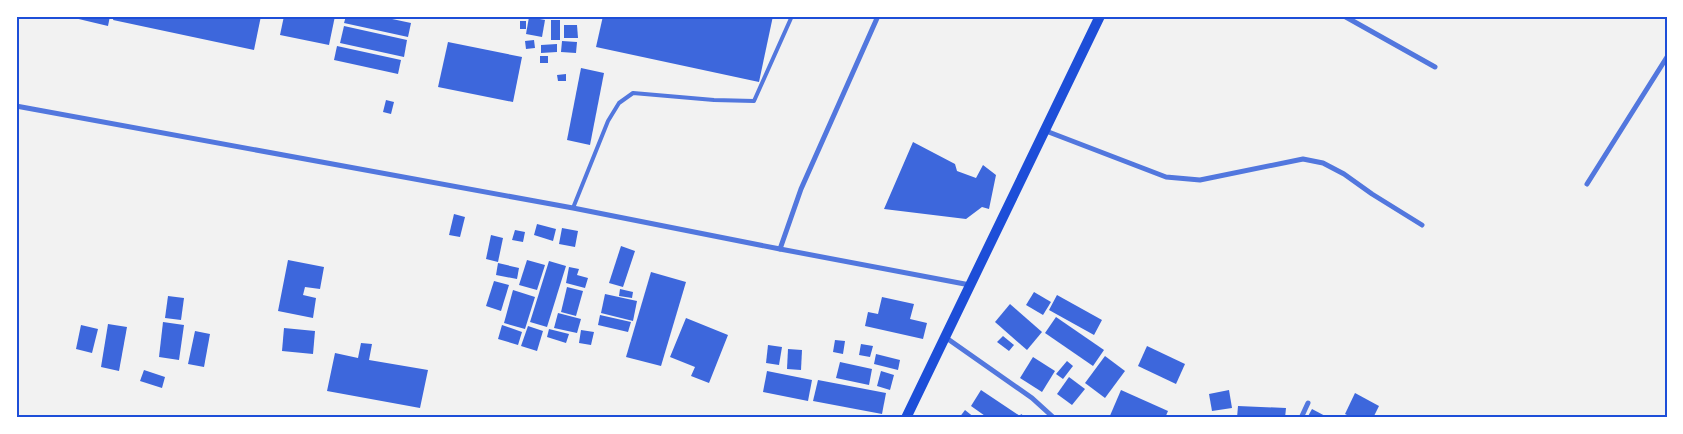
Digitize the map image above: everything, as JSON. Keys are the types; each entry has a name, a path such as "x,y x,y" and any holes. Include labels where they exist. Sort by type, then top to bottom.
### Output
{"main road":[{"path":"906,418 1100,16"}],"street":[{"path":"780,250 801,189 878,16"},
{"path":"1344,16 1435,67"},
{"path":"1587,184 1667,57"},
{"path":"16,106 573,208 780,250 970,285"},
{"path":"1046,131 1166,177 1200,180 1303,159 1323,163 1344,174 1422,225"},
{"path":"945,336 1032,398 1054,418"},
{"path":"1301,418 1308,403"}],"lane":[{"path":"573,208 608,121 619,103 633,93 754,102 792,16"}],"building":[{"path":"66,16 110,16 108,26"},
{"path":"114,16 261,16 254,50 113,20"},
{"path":"284,16 335,16 329,45 280,35"},
{"path":"346,16 378,16 411,23 408,37 344,23"},
{"path":"603,16 773,16 759,82 596,47"},
{"path":"529,17 545,20 542,37 526,34"},
{"path":"551,20 560,20 560,40 551,40"},
{"path":"520,21 526,21 526,29 520,29"},
{"path":"564,25 577,25 578,38 564,38"},
{"path":"344,26 407,40 404,57 340,43"},
{"path":"534,40 535,48 526,49 525,41"},
{"path":"562,41 577,42 576,53 561,52"},
{"path":"448,42 522,57 513,102 438,87"},
{"path":"557,44 557,52 541,53 541,45"},
{"path":"337,46 401,60 398,74 334,60"},
{"path":"540,56 548,56 548,63 540,63"},
{"path":"581,68 604,73 590,145 567,140"},
{"path":"566,74 566,81 558,81 557,75"},
{"path":"386,100 394,102 391,114 383,112"},
{"path":"913,142 955,164 957,171 976,178 983,165 996,175 989,209 982,207 966,219 884,209"},
{"path":"454,214 465,217 460,237 449,235"},
{"path":"537,224 556,229 553,241 534,235"},
{"path":"562,228 578,231 575,247 559,244"},
{"path":"515,230 525,232 523,242 512,240"},
{"path":"491,235 503,238 498,262 486,259"},
{"path":"621,246 635,251 623,287 609,283"},
{"path":"288,260 324,267 320,289 305,287 303,295 316,298 313,318 278,311"},
{"path":"527,260 545,265 537,290 519,285"},
{"path":"549,261 566,266 547,327 530,322"},
{"path":"498,263 519,268 517,279 496,275"},
{"path":"569,267 579,269 577,275 588,278 585,288 566,283"},
{"path":"651,272 686,282 661,366 626,357"},
{"path":"494,281 509,285 501,311 486,306"},
{"path":"567,287 583,291 576,316 561,312"},
{"path":"620,289 633,292 632,298 619,296"},
{"path":"513,290 535,297 525,329 504,323"},
{"path":"1034,292 1051,302 1043,315 1026,305"},
{"path":"605,294 637,301 633,321 601,313"},
{"path":"1057,295 1102,320 1094,335 1049,310"},
{"path":"168,296 184,298 181,320 165,318"},
{"path":"882,297 914,304 910,319 927,323 923,339 865,326 868,312 878,314"},
{"path":"1010,304 1042,332 1027,350 995,322"},
{"path":"558,313 581,319 577,333 554,328"},
{"path":"600,315 631,322 628,332 598,325"},
{"path":"1056,317 1104,350 1093,366 1045,333"},
{"path":"686,318 728,335 709,383 691,376 695,367 670,357"},
{"path":"163,322 184,325 179,360 159,357"},
{"path":"108,324 127,327 119,371 101,367"},
{"path":"81,325 98,329 92,353 76,349"},
{"path":"502,325 522,332 518,345 498,339"},
{"path":"528,326 543,331 537,351 521,346"},
{"path":"284,328 315,331 313,354 282,351"},
{"path":"549,329 569,334 566,343 547,337"},
{"path":"581,330 594,332 591,345 579,343"},
{"path":"195,331 210,334 204,367 188,364"},
{"path":"1003,336 1014,345 1009,351 997,342"},
{"path":"835,340 845,341 843,354 833,352"},
{"path":"361,343 372,344 369,360 428,370 420,408 327,391 335,353 358,358"},
{"path":"861,344 873,346 870,357 859,355"},
{"path":"768,345 782,347 779,365 766,363"},
{"path":"1147,346 1185,364 1176,384 1138,366"},
{"path":"788,349 802,350 801,370 787,369"},
{"path":"876,354 900,360 898,370 874,364"},
{"path":"1105,356 1125,371 1105,398 1085,383"},
{"path":"1033,357 1055,371 1042,392 1020,378"},
{"path":"1067,361 1073,366 1063,379 1056,374"},
{"path":"840,362 872,369 869,385 836,378"},
{"path":"144,370 165,377 162,388 140,381"},
{"path":"767,371 812,380 808,401 763,392"},
{"path":"881,371 894,375 890,390 877,386"},
{"path":"1069,377 1085,389 1072,405 1057,394"},
{"path":"818,380 886,393 882,414 813,401"},
{"path":"981,390 1020,416 1021,414 1027,418 988,418 971,406"},
{"path":"1121,390 1168,411 1165,418 1109,418"},
{"path":"1229,390 1232,408 1212,411 1209,394"},
{"path":"1355,393 1379,406 1373,418 1353,418 1345,414"},
{"path":"1238,406 1286,408 1285,418 1237,418"},
{"path":"1312,409 1329,418 1307,418"},
{"path":"965,410 975,418 959,418"}]}
